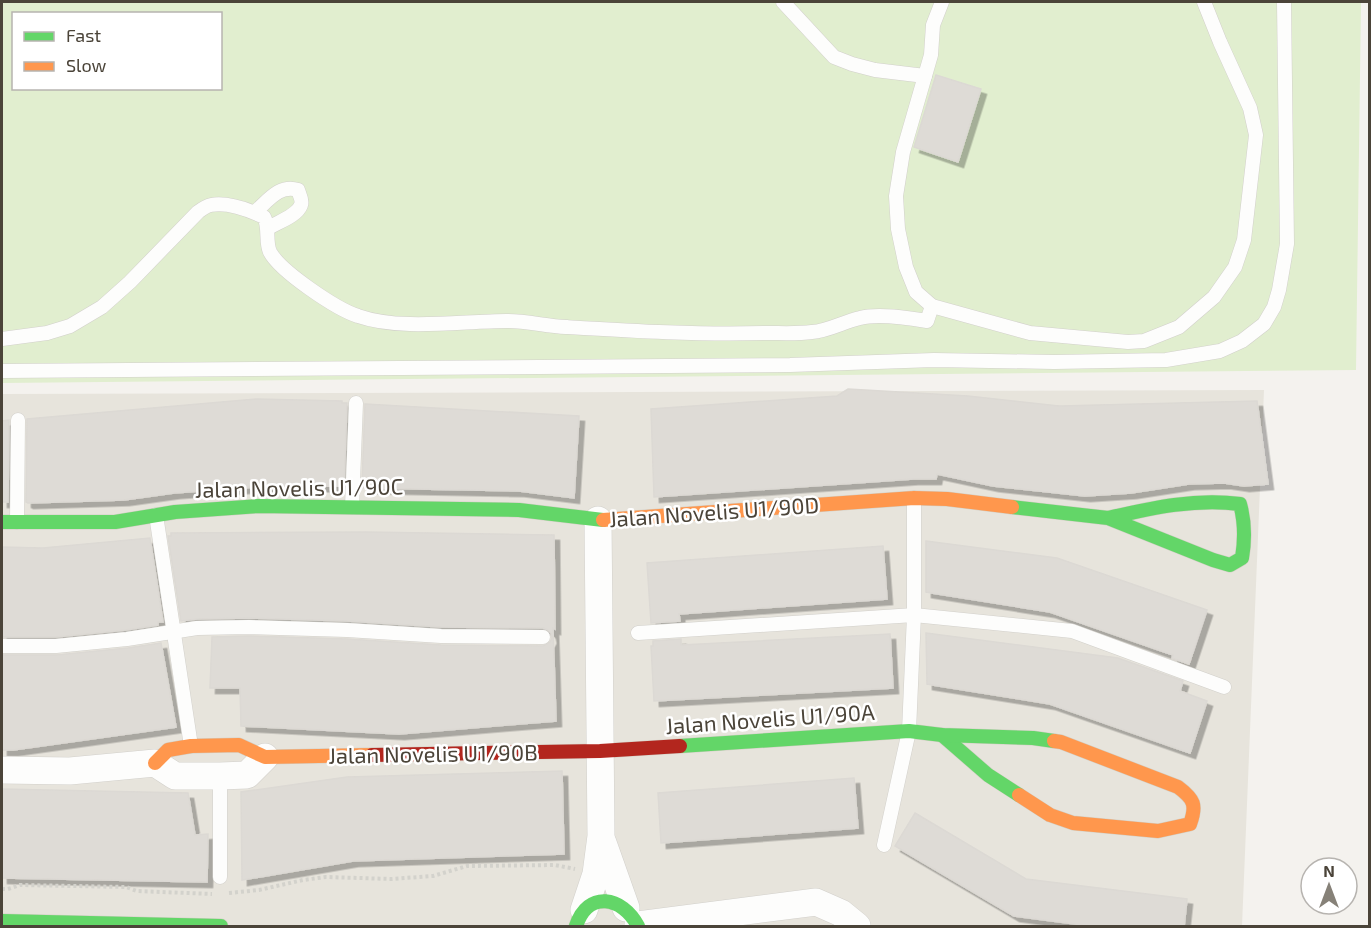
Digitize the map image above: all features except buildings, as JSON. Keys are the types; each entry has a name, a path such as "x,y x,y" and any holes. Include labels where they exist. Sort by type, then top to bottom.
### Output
{"street":[{"name":"Jalan Novelis U1/90D","path":"580,918 596,874 601,836 598,520 914,498 946,499 1108,518 1212,561 1230,565 1242,558 1245,544 1245,516 1240,504 1222,501 1167,504 1108,518"},
{"name":"Jalan Novelis U1/90C","path":"2,522 115,522 175,512 258,506 519,510 598,520"},
{"name":"Jalan Novelis U1/90A","path":"600,751 909,731 942,735 1033,738 1061,742 1178,787 1190,796 1195,811 1190,824 1158,831 1073,823 1050,815 988,775 942,735"},
{"name":"Jalan Novelis U1/90B","path":"2,770 70,771 154,763 168,750 191,746 239,745 265,757 600,751"},
{"path":"154,763 176,776 247,775 265,757"},
{"name":"Jalan Novelis U1/90D","path":"601,836 634,920"},
{"path":"580,918 597,903 612,902 634,920 816,902 841,913 857,927"},
{"path":"2,921 221,927"}],"lane":[{"path":"783,2 834,57 875,70 925,76"},
{"path":"942,2 933,25 931,56 903,152 896,196 898,229 906,267 916,291 932,306 1030,333 1128,342 1144,341 1179,327 1214,297 1235,267 1244,240 1256,135 1250,108 1204,2"},
{"path":"2,371 778,365 934,360 1054,362 1166,360 1220,351 1242,340 1264,324 1274,307 1279,290 1287,244 1284,2"},
{"path":"255,213 280,190 290,188 298,190 302,201 301,206 293,214 268,228"},
{"path":"2,339 47,333 70,326 102,306 130,282 198,212 214,205 239,207 264,216 268,228 268,246 275,260 339,307 357,316 380,321 419,324 509,321 562,327 674,334 749,334 814,332 863,317 902,317 927,321 932,306"},
{"path":"352,507 356,404"},
{"path":"17,522 18,420"},
{"path":"884,845 909,731 914,615 914,498"},
{"path":"156,516 191,746"},
{"path":"638,633 914,615 1072,632 1224,687"},
{"path":"2,646 56,646 127,639 197,628 249,627 441,636 543,637"},
{"path":"220,776 220,877"}],"path":[{"path":"2,889 20,885 126,886 137,891 221,894 259,890 326,877 392,879 433,876 467,866 555,865 596,874"}],"shaded area":[{"path":"1264,390 1242,926 2,926 2,394"}],"green space":[{"path":"2,2 1361,2 1356,370 2,383"}],"traffic: fast":[{"path":"1012,507 1108,518 1213,560 1230,565 1242,558 1244,531 1240,504 1190,503 1108,518"},
{"path":"2,522 115,522 175,512 258,506 519,510 603,520"},
{"path":"680,746 909,731 1054,741"},
{"path":"942,735 988,775 1019,795"},
{"path":"576,926 581,914 588,907 597,902 606,901 623,908 638,926"},
{"path":"2,921 221,926"}],"traffic: slow":[{"path":"603,520 914,498 947,499 1012,507"},
{"path":"1019,795 1050,815 1073,823 1158,831 1190,824 1193,803 1188,795 1178,787 1054,741"},
{"path":"155,763 168,750 191,746 239,745 265,757 372,755"}],"traffic: jam":[{"path":"372,755 600,751 680,746"}]}
